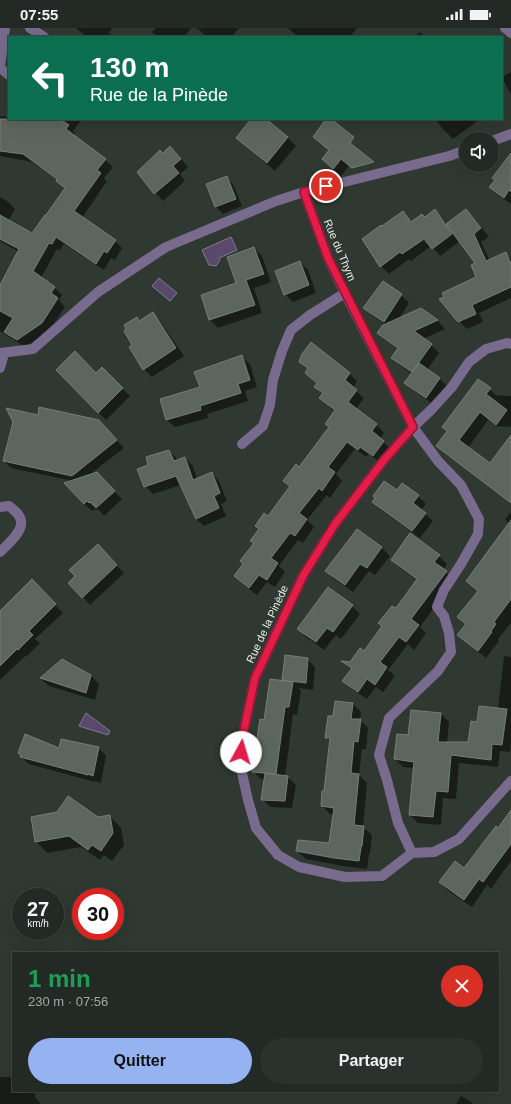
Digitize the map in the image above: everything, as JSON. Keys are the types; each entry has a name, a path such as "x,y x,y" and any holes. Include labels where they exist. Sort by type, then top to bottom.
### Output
{"street":[{"path":"5,28 0,68 8,74"},
{"path":"30,28 42,36"},
{"path":"505,28 511,33"},
{"path":"499,138 511,134"},
{"path":"0,368 2,353 33,349 98,292 166,247 276,201 304,192 459,152"},
{"name":"Rue du Thym","path":"242,444 263,426 270,405 273,380 282,351 291,330 310,314 345,293 328,258 304,192"},
{"path":"345,293 413,427 438,461 461,485 479,519 478,534 444,590 437,607 444,616 449,633 451,652 438,671 389,718 379,755 388,780 398,823 412,853 434,852 459,838 511,781"},
{"name":"Rue de la Pinède","path":"412,853 382,876 345,877 300,867 278,855 256,828 248,800 240,764 244,730 255,678 303,576 335,524 384,460 413,427 452,388 469,362 486,349 507,343 511,344"},
{"path":"0,507 9,506 17,512 21,521 19,531 10,543 0,552"}],"shaded area":[{"path":"231,237 237,250 219,258 220,260 216,266 209,265 202,250"},
{"path":"159,278 177,293 170,301 152,286"},
{"path":"86,713 110,731 108,735 79,726"}],"building":[{"path":"0,119 62,120 69,125 66,129 106,159 97,170 101,173 74,211 116,240 107,253 104,251 96,264 56,237 52,244 49,243 33,271 55,287 51,293 58,298 42,323 17,340 4,332 13,318 0,311 0,285 19,249 0,239 0,215 32,233 65,188 56,181 57,179 23,154 0,151"},
{"path":"250,120 267,120 288,137 267,163 236,138"},
{"path":"325,120 332,120 354,137 350,143 374,162 352,168 341,159 333,169 322,159 329,150 313,137"},
{"path":"170,146 181,159 173,166 179,173 154,194 137,172 160,150 163,153"},
{"path":"511,153 511,192 509,190 504,198 489,187 495,180 492,178 497,172 499,172 499,169"},
{"path":"227,176 236,199 215,207 206,184"},
{"path":"435,209 452,234 432,249 424,239 402,254 400,252 380,267 362,239 403,211 411,222 422,214 425,217"},
{"path":"466,209 481,228 474,234 486,261 506,252 511,264 511,287 472,305 476,314 458,322 439,299 444,297 442,293 476,277 471,265 475,263 446,224"},
{"path":"254,247 264,274 246,280 255,305 209,320 201,295 236,283 227,257"},
{"path":"300,261 309,285 284,295 275,271"},
{"path":"383,281 402,294 384,322 363,308"},
{"path":"421,308 438,320 414,331 432,344 412,372 391,358 398,348 377,333 383,325"},
{"path":"153,312 176,348 143,370 129,347 132,345 124,331 126,329 124,325 137,317 139,321"},
{"path":"311,342 350,373 345,380 357,390 348,402 377,424 372,431 384,441 373,456 360,447 358,450 347,442 328,467 335,472 322,491 319,488 299,513 307,519 295,536 290,533 271,558 278,563 267,580 259,575 249,588 234,576 243,564 240,561 254,543 250,541 259,529 255,526 264,513 268,516 290,486 283,481 296,464 299,467 329,427 325,424 335,410 319,398 323,393 314,387 317,383 305,373 308,368 299,362 302,354"},
{"path":"75,351 96,373 102,367 123,388 98,413 56,370"},
{"path":"242,355 250,380 238,384 241,393 200,406 201,410 166,420 160,399 200,387 194,372"},
{"path":"419,363 440,378 426,398 404,383"},
{"path":"478,379 491,388 486,394 507,410 496,425 480,412 459,440 490,463 511,435 511,503 436,446 447,431 442,427"},
{"path":"39,407 99,420 117,440 72,476 3,461 13,422 6,408 38,415"},
{"path":"169,450 174,461 185,457 193,480 212,472 220,493 214,496 219,508 196,519 176,476 144,487 137,469 148,465 146,457"},
{"path":"97,472 115,491 96,508 87,501 84,504 64,483"},
{"path":"384,481 397,490 402,483 419,495 413,503 426,513 412,531 372,502 375,498 373,496"},
{"path":"511,520 511,599 494,622 496,624 491,631 492,632 478,651 457,635 466,624 457,617 478,591 466,581"},
{"path":"357,529 382,547 367,568 360,564 345,585 325,571"},
{"path":"410,533 440,555 434,562 447,571 411,619 419,625 406,642 399,637 380,662 387,667 375,685 367,679 358,692 342,681 352,668 341,661 350,662 360,648 364,651 382,626 378,623 392,606 396,608 417,579 391,560"},
{"path":"98,544 117,565 82,598 68,583 75,576 69,570"},
{"path":"32,579 56,604 29,631 33,635 0,666 0,611"},
{"path":"328,587 353,605 333,632 327,628 316,642 297,629"},
{"path":"285,655 308,658 306,683 282,680"},
{"path":"62,659 91,675 86,693 40,678"},
{"path":"270,679 293,682 289,707 285,707 276,774 252,772 260,719 264,720"},
{"path":"335,701 353,703 351,719 361,719 358,742 354,741 351,773 359,774 354,825 364,826 359,861 296,851 298,840 329,843 334,808 321,806 330,738 325,738 328,716 333,716"},
{"path":"479,706 507,709 502,745 492,744 491,760 451,755 448,792 436,791 433,817 409,815 414,762 394,759 397,734 408,735 411,710 441,713 438,742 468,742 471,721 477,722"},
{"path":"25,734 59,748 61,739 99,747 93,776 20,757 21,755 18,753"},
{"path":"265,773 288,776 285,801 261,800"},
{"path":"68,796 98,817 110,815 113,833 101,851 92,845 88,850 69,836 35,842 31,817 57,812"},
{"path":"511,810 511,844 483,882 479,879 464,900 439,882 455,861 464,868 496,826 498,828"}],"route":[{"path":"241,752 255,678 303,576 335,524 384,460 413,427 328,258 304,192 326,186"}]}
